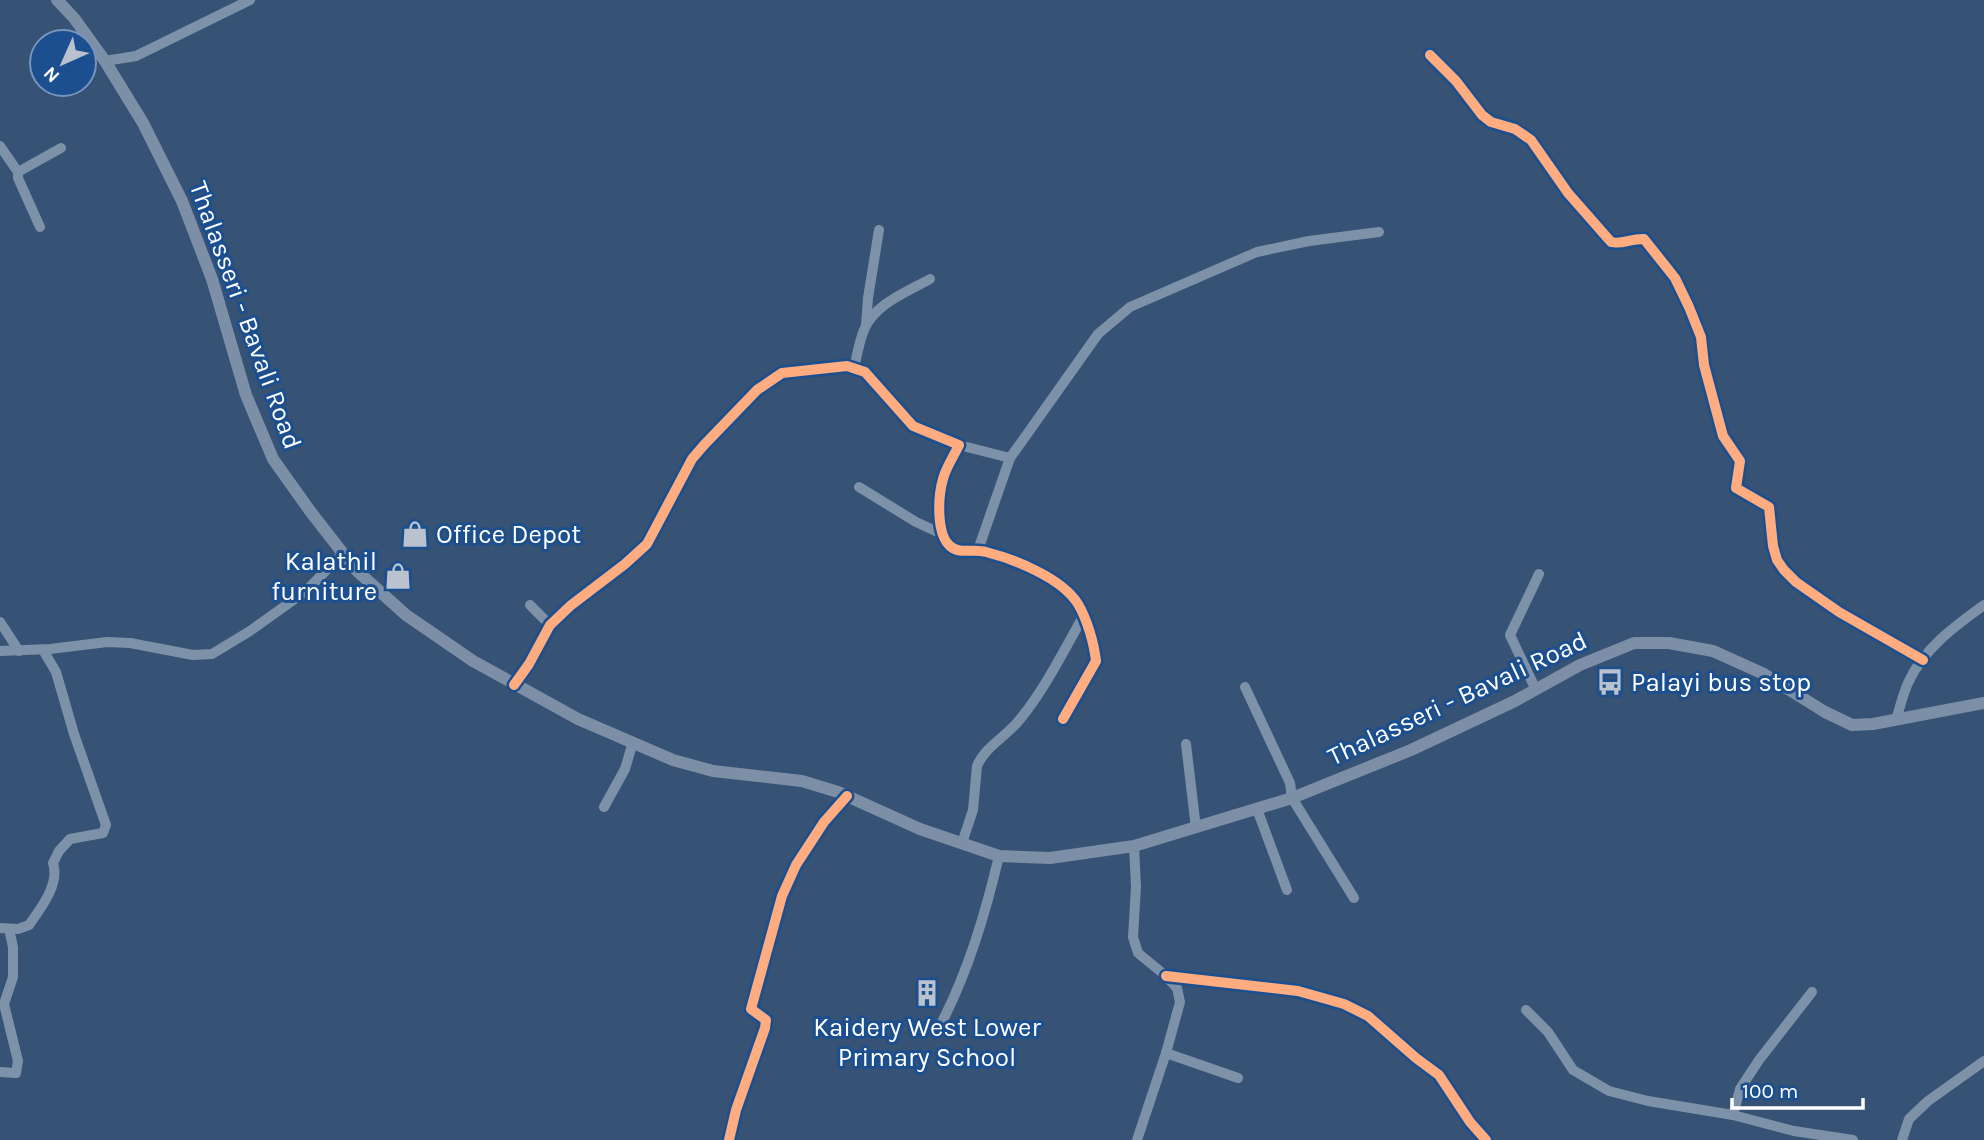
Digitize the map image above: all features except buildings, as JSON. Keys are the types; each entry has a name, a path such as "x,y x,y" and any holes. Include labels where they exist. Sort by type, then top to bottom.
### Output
{"main road":[{"name":"Thalasseri - Bavali Road","path":"57,0 74,18 105,61 143,123 183,201 212,279 246,395 273,459 310,512 356,570 406,615 472,661 578,719 673,760 713,771 802,780 847,796 920,829 999,856 1050,858 1134,846 1292,798 1411,750 1536,690 1580,665 1634,643 1669,643 1713,651 1764,674 1825,712 1852,725 1873,724 1984,703"}],"street":[{"path":"105,61 136,56 250,0"},
{"path":"1430,55 1456,81 1482,115 1491,122 1514,129 1531,140 1568,193 1611,242 1616,244 1644,239 1659,256 1675,278 1701,337 1704,365 1723,436 1740,461 1735,488 1769,508 1777,560 1796,582 1839,612 1923,660"},
{"path":"0,146 18,172 40,227"},
{"path":"18,172 61,148"},
{"path":"854,368 866,326 867,298 879,230"},
{"path":"978,550 1010,458 1098,334 1130,307 1257,253 1309,241 1379,232"},
{"path":"866,326 885,303 930,279"},
{"path":"514,685 550,625 647,544 692,459 757,390 782,373 847,366 865,372 913,426 959,445 1010,458"},
{"path":"959,445 942,480 939,526 947,544 958,551 978,550 1020,564 1042,575 1071,595 1084,615 1096,661 1063,719"},
{"path":"859,487 916,522 942,534"},
{"path":"0,651 43,650 107,642 130,643 193,655 212,654 306,592 343,553"},
{"path":"1536,690 1510,635 1539,574"},
{"path":"1896,720 1908,681 1923,660 1953,627 1984,604"},
{"path":"530,605 550,625"},
{"path":"962,842 973,810 976,766 998,738 1021,718 1053,670 1084,615"},
{"path":"0,622 19,651"},
{"path":"0,1072 16,1073 18,1061 4,1004 13,977 13,947 5,929 29,925 37,915 55,881 53,863 70,839 103,833 106,825 74,734 56,672 43,650"},
{"path":"1245,687 1290,783 1292,798 1354,898"},
{"path":"604,807 625,769 633,742"},
{"path":"1186,744 1195,828"},
{"path":"729,1140 736,1110 765,1028 766,1020 751,1009 782,896 796,865 824,822 847,796"},
{"path":"1257,809 1287,890"},
{"path":"1134,846 1136,887 1132,937 1138,953 1177,988 1180,1002 1137,1140"},
{"path":"940,1026 959,990 987,905 999,856"},
{"path":"1166,976 1298,992 1344,1003 1368,1016 1439,1075 1470,1122 1486,1140"},
{"path":"1733,1115 1740,1089 1746,1079 1812,992"},
{"path":"1526,1010 1548,1032 1573,1070 1609,1091 1648,1101 1733,1115 1794,1131 1853,1140"},
{"path":"1166,1053 1238,1078"},
{"path":"1902,1140 1909,1119 1928,1101 1984,1060"}],"cycle path":[{"path":"1430,55 1456,81 1482,115 1491,122 1515,129 1531,140 1568,193 1611,242 1644,239 1675,278 1701,337 1704,365 1723,436 1740,461 1736,488 1769,507 1773,546 1777,560 1784,570 1796,582 1839,612 1923,660"},
{"path":"514,685 550,625 647,544 692,459 757,390 782,373 847,366 865,372 913,426 959,445 944,475 940,495 940,524 950,546 958,550 986,552 1010,559 1049,578 1078,604 1090,631 1096,661 1063,719"},
{"path":"729,1140 736,1110 765,1028 766,1020 751,1009 782,896 796,865 824,822 847,796"},
{"path":"1166,976 1298,991 1344,1004 1368,1016 1439,1075 1470,1122 1486,1140"}],"place":[{"name":"Office Depot","path":"415,534"},
{"name":"Kalathil furniture","path":"398,576"},
{"name":"Palayi bus stop","path":"1610,682"},
{"name":"Kaidery West Lower Primary School","path":"927,993"}]}
